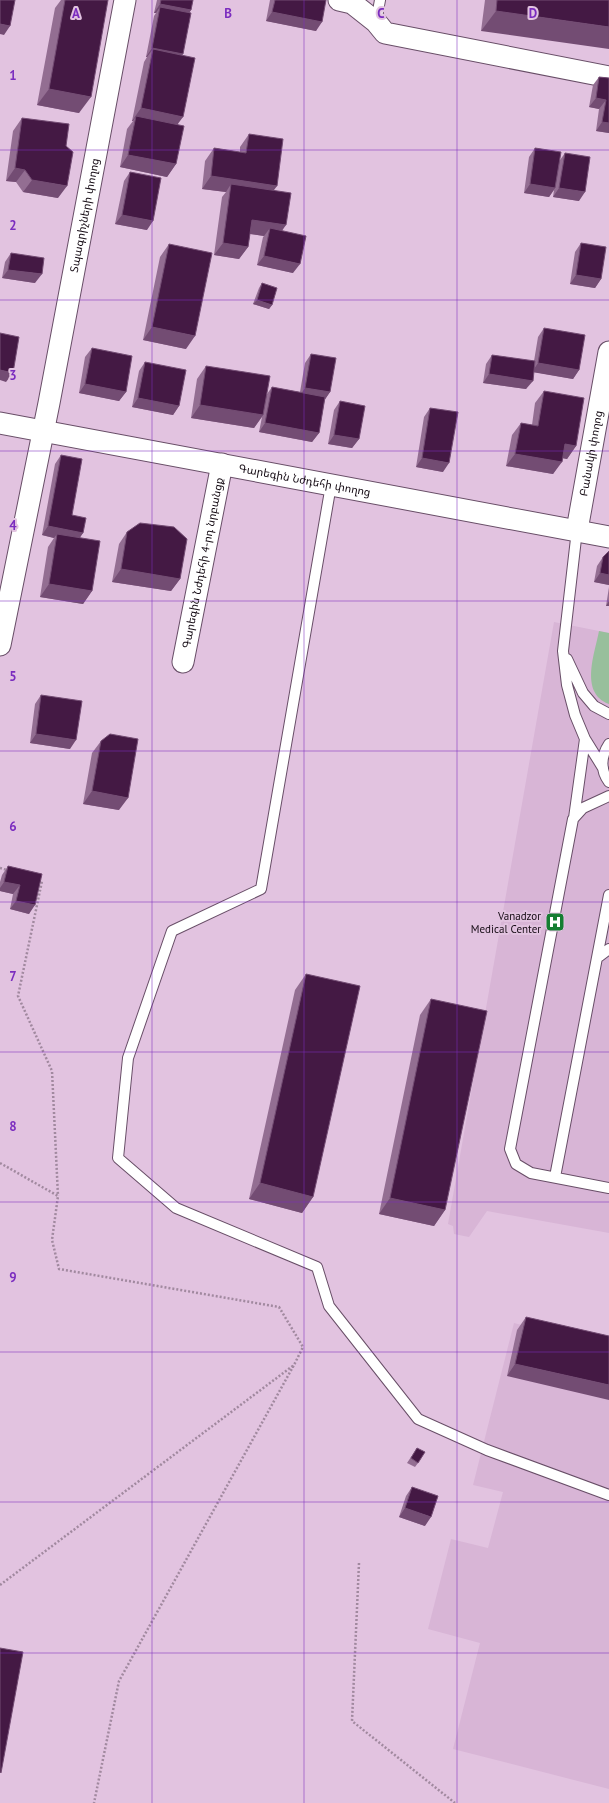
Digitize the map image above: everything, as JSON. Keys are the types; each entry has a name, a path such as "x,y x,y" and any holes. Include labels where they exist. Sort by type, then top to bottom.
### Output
{"street":[{"name":"Տպագրիչների փողոց","path":"0,645 43,430 125,0"},
{"path":"339,0 352,3 376,22 385,33 609,77"},
{"name":"Բանակի փողոց","path":"577,530 609,352"},
{"name":"Գարեգին Նժդեհի փողոց","path":"0,423 609,537"},
{"name":"Գարեգին Նժդեհի 4-րդ նրբանցք","path":"183,662 222,464"}],"lane":[{"path":"376,22 380,0"},
{"path":"331,484 261,889 172,931 128,1058 118,1158 176,1208 317,1267 329,1306 418,1419 487,1450 609,1495"},
{"path":"577,530 564,651 567,685 575,715 585,739 603,768 609,782"},
{"path":"564,651 583,693 594,706 609,714"},
{"path":"585,739 573,819 510,1149 516,1164 531,1173 609,1188"},
{"path":"603,768 605,749 609,744"},
{"path":"573,819 583,808 609,796"},
{"path":"554,1177 597,958 607,921 609,895"},
{"path":"597,958 609,949"}],"path":[{"path":"0,868 8,870"},
{"path":"36,879 42,881 18,996 52,1071 58,1196 52,1240 59,1269 279,1308 303,1347 119,1681 94,1803"},
{"path":"0,1163 58,1196"},
{"path":"0,1585 294,1365"},
{"path":"359,1563 352,1721 455,1803"}],"shaded area":[{"name":"Vanadzor Medical Center","path":"554,622 609,633 609,1233 487,1211 469,1237 454,1234 453,1226 448,1224"},
{"path":"514,1323 609,1348 609,1789 453,1749 480,1643 428,1629 451,1539 488,1548 503,1492 473,1485"}],"green space":[{"path":"599,631 609,633 609,704 600,699 594,691 592,682 592,661"}],"building":[{"path":"0,0 15,0 10,26 0,24"},
{"path":"65,0 108,0 91,97 49,89"},
{"path":"161,0 193,0 191,10 160,4"},
{"path":"275,0 326,0 322,22 272,12"},
{"path":"497,0 609,0 609,27 496,11"},
{"path":"160,7 191,13 183,54 152,48"},
{"path":"153,49 195,58 183,117 141,108"},
{"path":"599,77 609,78 609,123 602,122 606,100 596,98"},
{"path":"136,116 184,126 176,164 128,155"},
{"path":"22,118 69,124 66,146 73,152 67,186 32,180 25,170 15,168"},
{"path":"249,134 283,139 277,186 211,176 214,148 246,153"},
{"path":"535,148 561,152 555,188 530,184"},
{"path":"565,153 590,157 585,192 559,188"},
{"path":"130,172 161,178 153,221 122,215"},
{"path":"231,184 291,193 286,225 252,220 248,247 223,243"},
{"path":"270,228 306,236 300,264 264,256"},
{"path":"581,243 606,247 601,279 576,275"},
{"path":"169,244 212,253 195,336 152,327"},
{"path":"11,253 44,258 42,274 8,270"},
{"path":"262,283 277,288 272,305 257,300"},
{"path":"544,328 585,335 579,370 538,363"},
{"path":"0,333 19,337 13,373 0,370"},
{"path":"92,348 132,356 126,392 85,384"},
{"path":"311,354 336,358 330,392 305,388"},
{"path":"492,355 535,361 533,381 489,374"},
{"path":"145,362 186,370 179,406 138,398"},
{"path":"206,366 270,376 263,415 200,405"},
{"path":"272,387 325,397 319,433 265,423"},
{"path":"544,391 584,398 576,446 565,444 562,462 515,454 521,423 538,426"},
{"path":"340,401 365,406 359,439 334,435"},
{"path":"430,408 458,412 449,463 422,458"},
{"path":"61,455 82,459 72,515 86,518 83,533 48,526"},
{"path":"140,523 174,527 187,539 180,579 121,569 127,532"},
{"path":"57,534 100,541 92,591 49,584"},
{"path":"609,551 609,575 600,573 603,557"},
{"path":"41,695 82,701 76,740 36,734"},
{"path":"110,734 138,739 128,798 92,791 101,741"},
{"path":"8,866 42,874 35,905 16,901 20,885 4,882"},
{"path":"306,974 360,986 313,1197 260,1183"},
{"path":"431,999 487,1011 445,1210 390,1198"},
{"path":"526,1317 609,1336 609,1385 515,1364"},
{"path":"417,1448 425,1452 418,1463 411,1458"},
{"path":"412,1487 438,1496 431,1517 405,1508"},
{"path":"0,1648 23,1652 1,1773 0,1772"}],"place":[{"name":"Vanadzor Medical Center","path":"555,922"}]}
